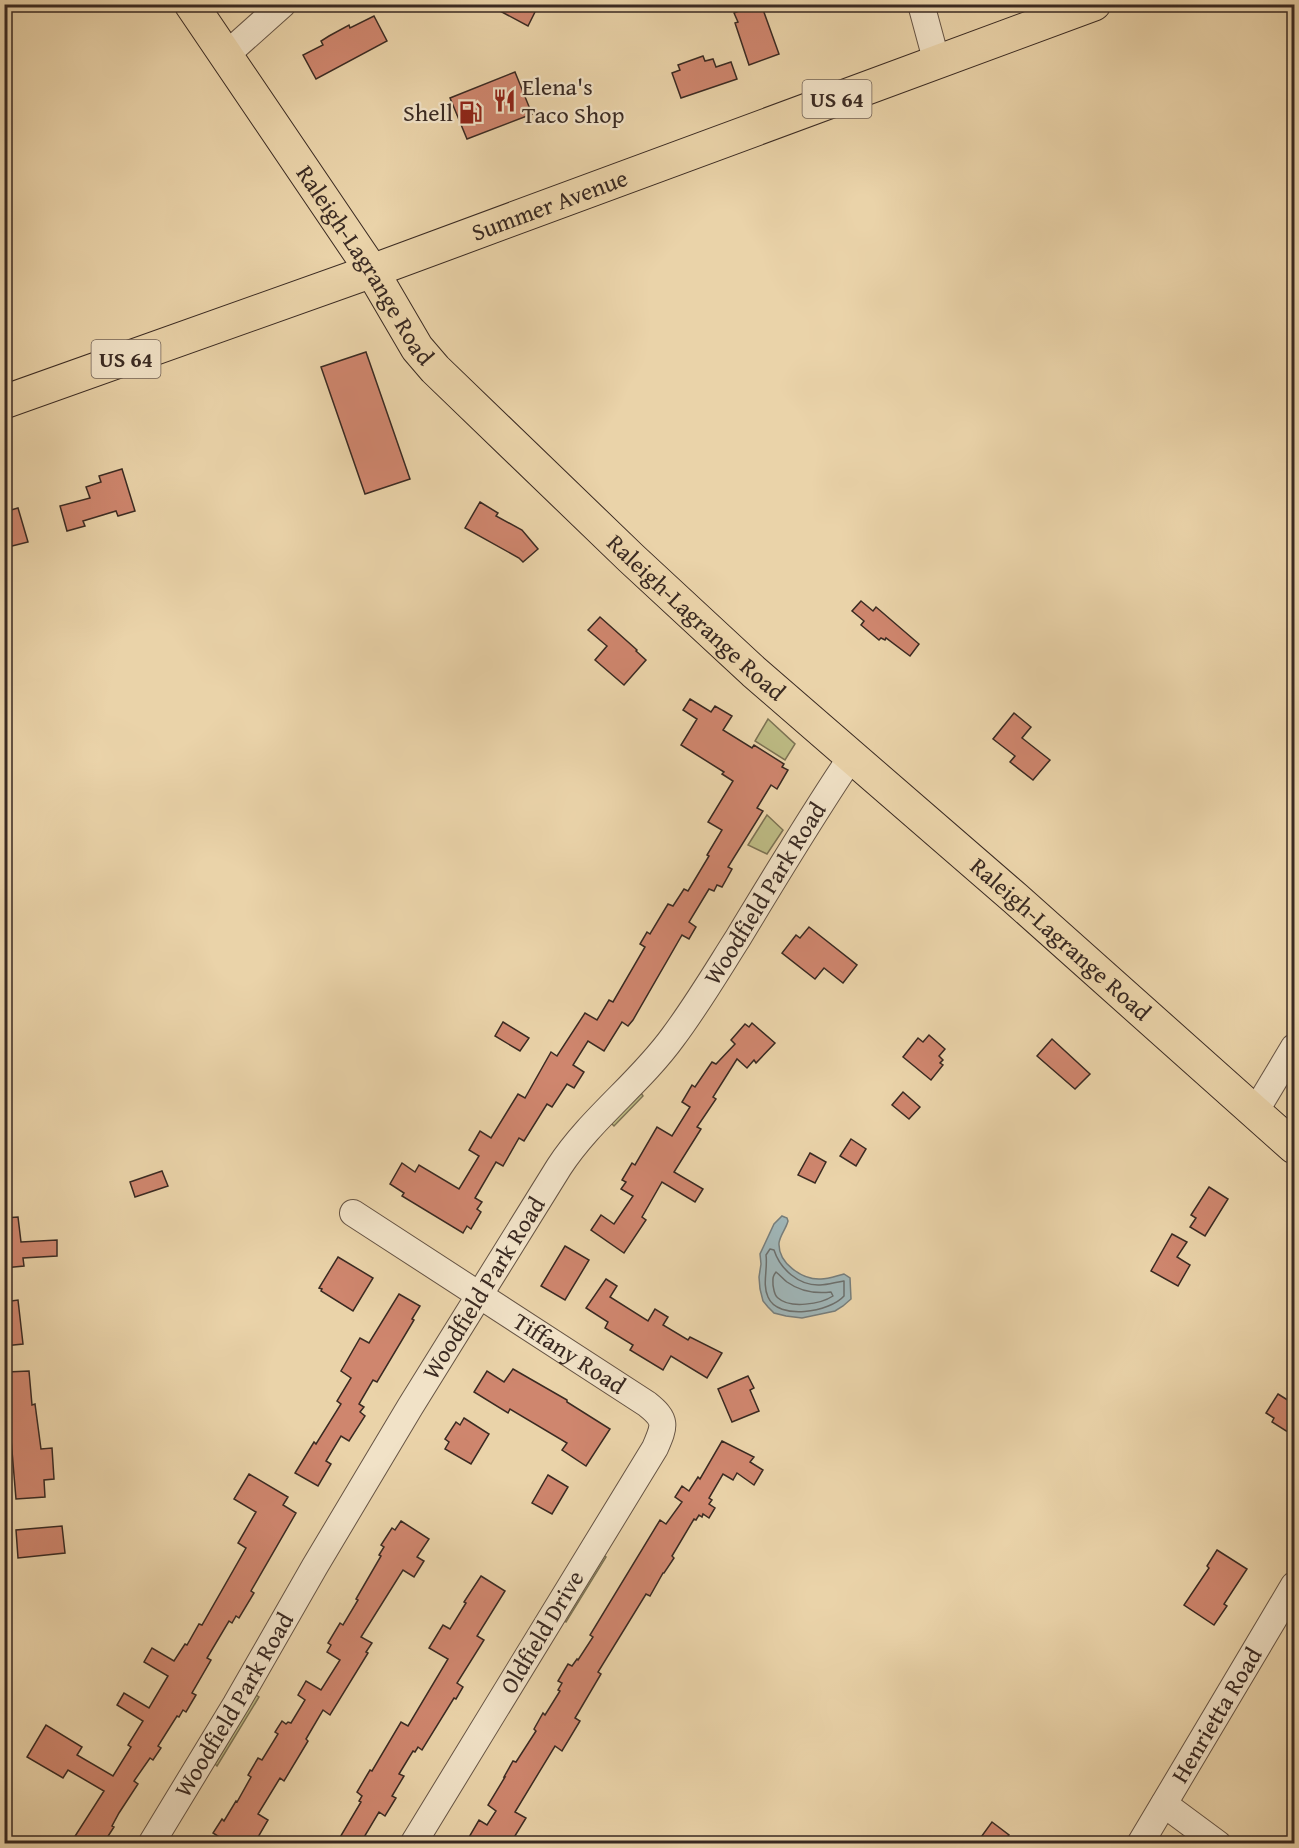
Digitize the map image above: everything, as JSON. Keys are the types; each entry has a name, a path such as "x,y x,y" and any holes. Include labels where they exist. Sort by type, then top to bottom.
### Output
{"main road":[{"name":"Raleigh-Lagrange Road","path":"191,4 372,271 417,348 435,369 639,566 754,672 1017,899 1294,1147"},
{"name":"Summer Avenue","path":"4,402 372,271 1094,4"}],"street":[{"path":"225,55 283,4"},
{"path":"921,4 937,63"},
{"name":"Woodfield Park Road","path":"151,1844 248,1684 335,1533 566,1156 608,1108 656,1059 689,1015 852,756"},
{"path":"1255,1112 1294,1047"},
{"name":"Tiffany Road","path":"353,1213 647,1404 663,1419"},
{"name":"Oldfield Drive","path":"413,1844 655,1448 664,1427 663,1419"},
{"name":"Henrietta Road","path":"1140,1844 1294,1586"},
{"path":"1164,1804 1218,1844"}],"shaded area":[{"path":"768,719 795,744 785,760 755,741"},
{"path":"767,815 783,830 767,854 748,845"},
{"path":"641,1093 643,1096 614,1126 611,1123"},
{"path":"603,1555 606,1557 566,1622 563,1620"},
{"path":"256,1695 259,1697 217,1766 215,1764"}],"water":[{"path":"782,1216 788,1221 779,1243 780,1250 782,1257 792,1269 814,1279 844,1274 850,1278 851,1299 835,1311 802,1318 786,1316 774,1313 763,1301 759,1277 760,1254 774,1224"}],"building":[{"path":"487,4 539,4 528,26"},
{"path":"761,4 779,54 749,65 735,23 738,22 734,13"},
{"path":"374,16 387,41 316,79 303,55 323,45 321,41 349,25 350,28"},
{"path":"703,56 705,61 713,59 716,67 731,62 737,79 681,98 672,73 680,70 678,65"},
{"name":"Elena's Taco Shop","path":"515,72 532,114 467,139 450,98"},
{"path":"366,352 410,479 365,494 321,367"},
{"path":"122,469 135,511 118,516 116,511 83,521 85,526 67,531 60,506 90,498 86,487 101,482 99,476"},
{"path":"480,502 498,513 496,516 522,530 538,549 523,562 465,528"},
{"path":"18,508 28,542 4,548 4,512"},
{"path":"861,601 873,611 876,607 919,644 910,656 886,638 879,640 861,625 864,621 852,611"},
{"path":"600,617 646,660 624,685 595,660 607,646 588,630"},
{"path":"690,699 711,712 715,706 732,716 723,730 752,748 754,745 784,764 782,767 788,770 777,789 771,785 757,808 763,811 728,867 732,869 722,887 717,885 714,891 709,889 689,922 696,927 689,939 682,935 633,1020 628,1026 622,1022 604,1051 588,1041 573,1065 584,1072 574,1088 567,1084 552,1107 547,1104 524,1141 519,1138 503,1166 496,1162 475,1198 482,1202 477,1209 481,1212 471,1229 467,1226 463,1233 402,1196 404,1193 390,1184 402,1163 415,1172 419,1165 459,1189 479,1156 469,1150 480,1131 491,1138 518,1094 525,1098 551,1052 557,1056 585,1013 597,1020 609,1000 613,1002 645,947 640,944 647,932 650,934 668,904 673,906 684,889 688,891 722,830 708,822 733,781 722,774 724,772 681,745 697,719 683,710"},
{"path":"1014,713 1031,727 1022,738 1050,760 1033,780 1010,762 1015,756 993,739"},
{"path":"809,927 857,965 843,983 824,968 815,979 782,953 796,935 800,938"},
{"path":"503,1022 529,1038 520,1051 495,1036"},
{"path":"752,1023 775,1043 756,1063 754,1060 747,1068 737,1059 713,1097 716,1099 697,1127 701,1129 674,1172 703,1189 695,1202 662,1182 642,1217 646,1220 624,1253 591,1230 601,1215 614,1224 633,1196 621,1189 626,1182 622,1180 632,1163 635,1165 657,1127 672,1136 690,1107 682,1102 692,1085 695,1087 712,1062 716,1064 735,1044 731,1040 745,1024 749,1027"},
{"path":"929,1035 945,1049 939,1056 943,1060 940,1063 943,1065 931,1080 903,1057 918,1038 923,1042"},
{"path":"1052,1039 1090,1074 1075,1089 1037,1056"},
{"path":"903,1092 920,1107 909,1119 892,1105"},
{"path":"851,1139 866,1149 856,1166 840,1156"},
{"path":"810,1153 826,1162 815,1183 798,1175"},
{"path":"162,1171 168,1186 135,1197 130,1182"},
{"path":"1209,1187 1228,1199 1205,1236 1190,1227 1196,1218 1191,1215"},
{"path":"18,1217 21,1242 57,1240 57,1256 23,1258 24,1266 4,1268 4,1218"},
{"path":"1172,1234 1187,1242 1177,1257 1190,1265 1178,1286 1151,1271"},
{"path":"565,1246 589,1260 565,1300 541,1286"},
{"path":"338,1257 373,1278 353,1311 319,1288"},
{"path":"606,1279 617,1286 610,1297 648,1321 655,1309 668,1317 663,1325 688,1340 690,1337 722,1353 707,1378 671,1356 663,1370 630,1350 633,1345 605,1328 608,1322 586,1308"},
{"path":"399,1294 420,1306 377,1382 373,1380 359,1404 364,1407 360,1412 365,1416 349,1441 341,1436 326,1461 331,1464 318,1486 295,1473 341,1404 337,1401 351,1378 341,1371 360,1338 369,1343"},
{"path":"18,1300 23,1344 4,1346 4,1302"},
{"path":"513,1369 567,1400 610,1429 586,1466 562,1450 567,1443 510,1409 508,1413 474,1392 487,1371 504,1382"},
{"path":"29,1371 32,1405 35,1404 41,1449 52,1448 54,1479 44,1480 45,1497 16,1499 10,1427 7,1427 6,1409 10,1408 7,1372"},
{"path":"748,1376 754,1388 750,1390 759,1411 732,1422 718,1389"},
{"path":"1278,1394 1294,1404 1294,1436 1272,1422 1274,1418 1266,1413"},
{"path":"464,1418 489,1434 471,1464 445,1449 449,1442 445,1439 456,1422 460,1425"},
{"path":"722,1441 754,1457 750,1462 763,1470 754,1485 737,1473 733,1480 723,1474 709,1498 712,1500 709,1504 715,1508 709,1518 703,1514 702,1517 699,1515 696,1520 694,1519 672,1556 674,1558 650,1596 646,1594 598,1672 601,1674 575,1718 580,1721 562,1751 555,1746 515,1812 526,1818 510,1844 465,1844 479,1820 487,1825 496,1811 488,1805 513,1761 516,1762 536,1731 534,1729 543,1713 545,1715 560,1691 558,1690 562,1683 558,1681 568,1664 572,1666 578,1660 593,1637 590,1635 660,1520 666,1524 682,1502 675,1497 682,1486 689,1491 698,1477 700,1479"},
{"path":"249,1474 288,1497 283,1505 296,1513 251,1591 254,1593 239,1618 236,1616 232,1623 229,1621 207,1658 211,1660 192,1693 196,1695 186,1712 183,1710 179,1717 177,1716 158,1746 161,1748 153,1760 150,1758 134,1781 138,1784 103,1844 70,1844 104,1791 68,1770 63,1778 27,1757 46,1725 82,1747 77,1755 113,1776 131,1747 128,1745 143,1721 117,1705 124,1693 149,1708 168,1676 144,1662 152,1648 174,1661 185,1644 187,1645 199,1624 202,1625 246,1548 238,1543 256,1512 234,1499"},
{"path":"548,1475 568,1487 552,1514 532,1503"},
{"path":"401,1521 429,1539 417,1557 424,1561 414,1577 403,1570 361,1637 372,1643 366,1652 368,1653 330,1715 323,1710 284,1781 280,1778 258,1814 268,1820 254,1844 230,1844 213,1833 237,1802 251,1777 248,1775 258,1758 262,1760 278,1734 275,1732 282,1721 286,1724 291,1723 305,1700 298,1695 306,1681 321,1690 340,1660 327,1652 331,1645 328,1643 340,1623 343,1625 358,1600 356,1599 381,1556 379,1555 384,1547 381,1545 392,1528 395,1530"},
{"path":"62,1526 65,1553 18,1558 16,1530"},
{"path":"1217,1550 1247,1569 1224,1604 1227,1606 1214,1625 1184,1605 1209,1568 1207,1566"},
{"path":"481,1576 505,1591 477,1636 484,1640 457,1683 463,1687 422,1750 418,1747 415,1752 413,1751 399,1774 404,1776 392,1796 396,1798 385,1816 379,1812 360,1844 336,1844 361,1802 359,1801 362,1796 357,1792 370,1770 372,1771 401,1722 408,1726 448,1659 429,1648 443,1625 450,1629"},
{"path":"992,1822 1009,1835 1003,1844 976,1844"}],"place":[{"name":"Elena's Taco Shop","path":"504,101"},
{"name":"Shell","path":"471,113"}]}
